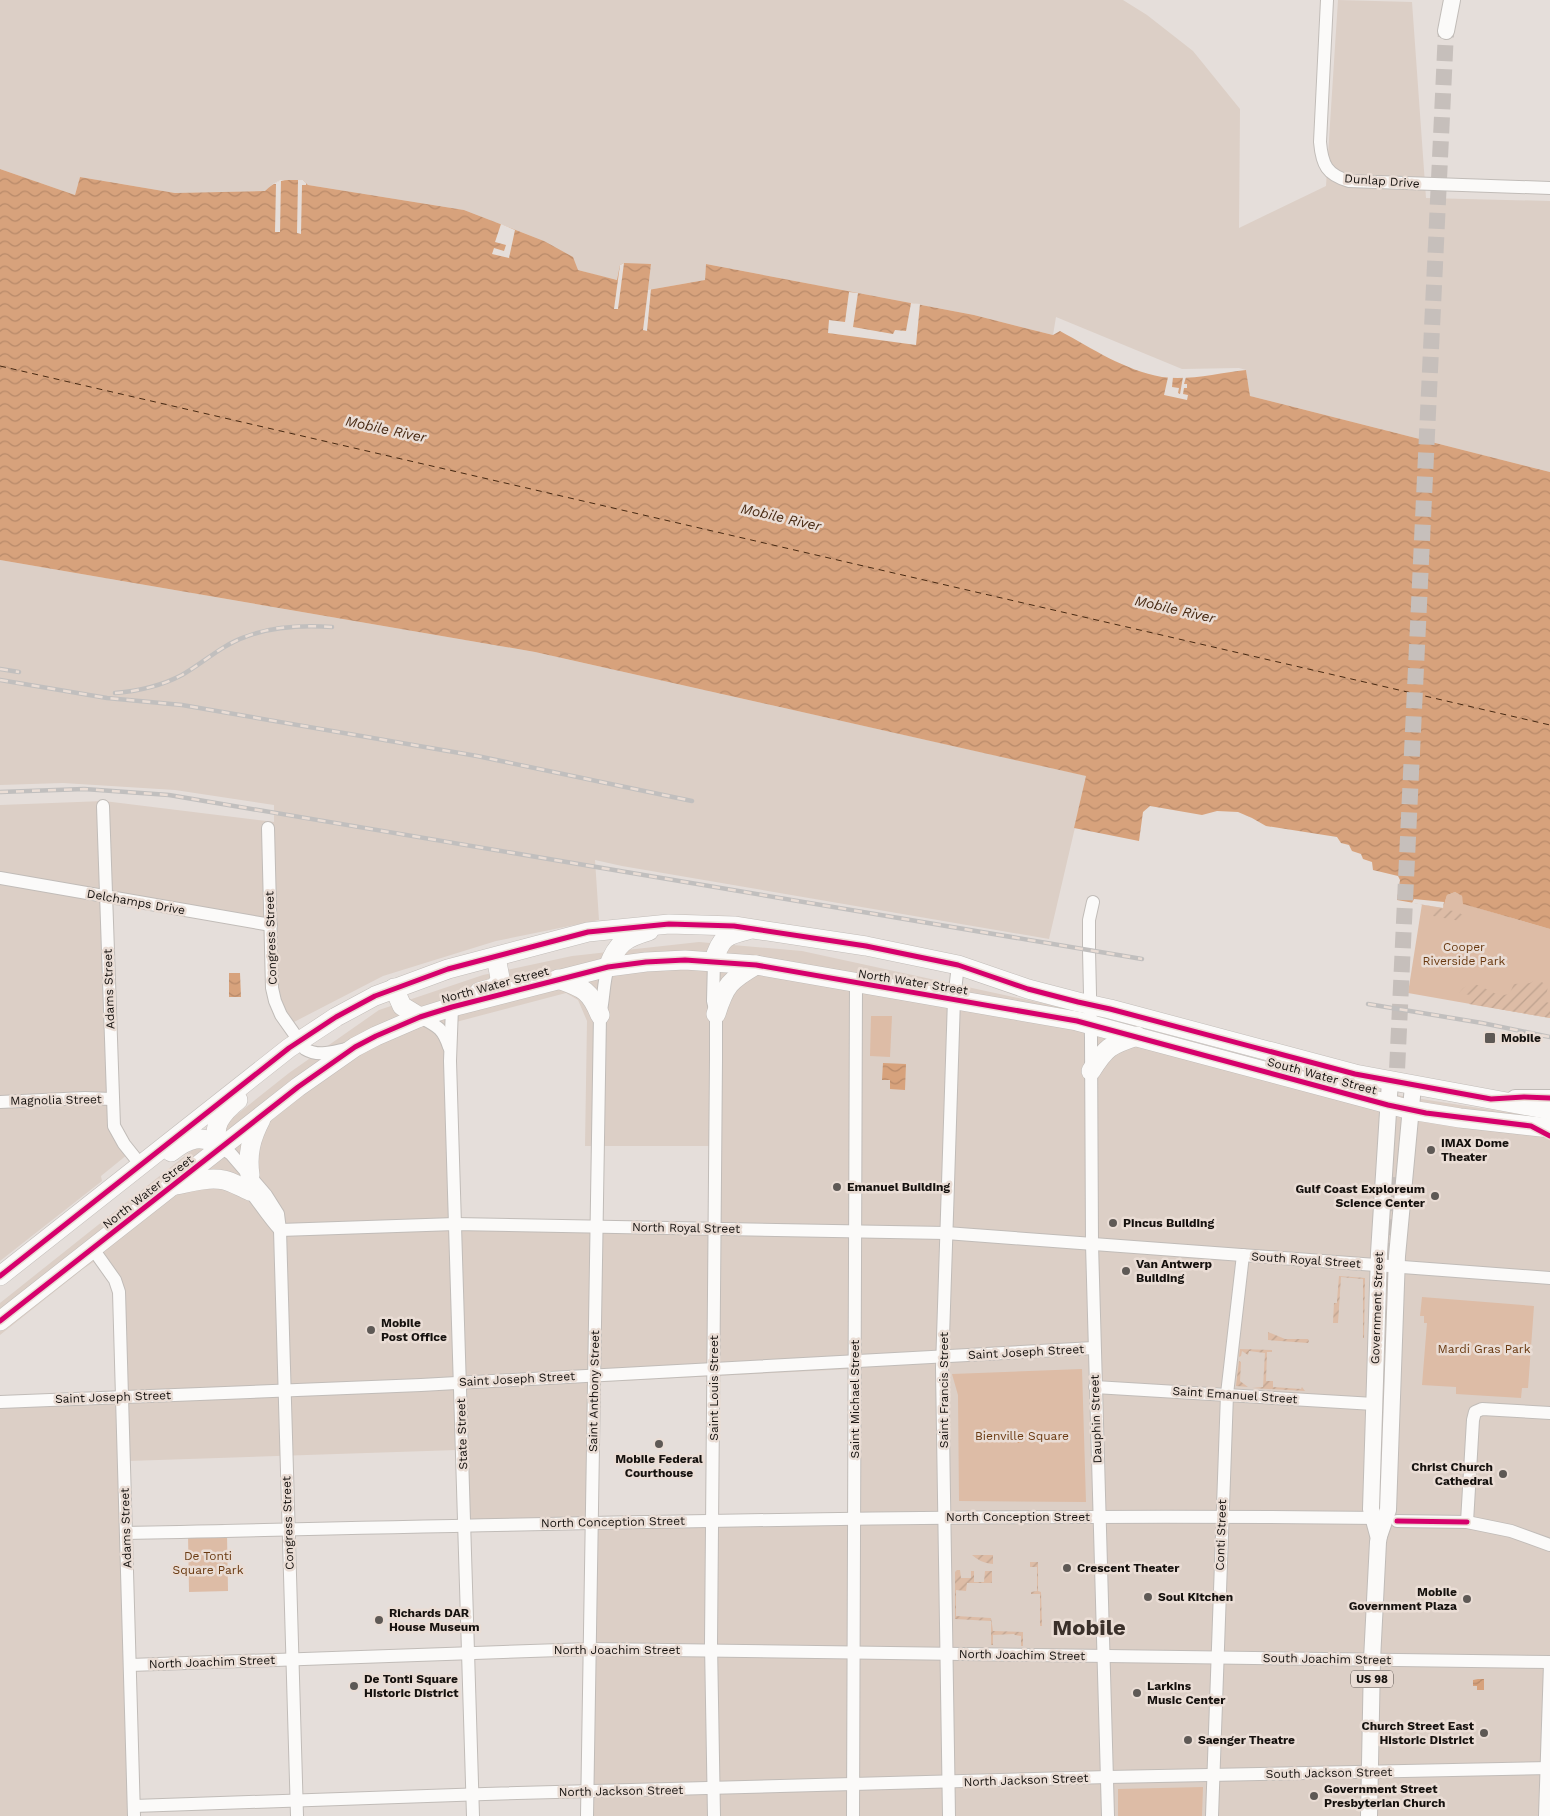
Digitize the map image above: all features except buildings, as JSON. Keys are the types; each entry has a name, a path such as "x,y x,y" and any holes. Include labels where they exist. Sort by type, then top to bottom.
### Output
{"highway":[{"name":"North Water Street","path":"0,1276 291,1046 336,1017 394,988 448,970 588,932 677,924 756,928 866,946 958,965 1028,989 1090,1005"},
{"path":"608,967 613,954 630,937 677,924 702,930 708,936 712,942 714,961"},
{"path":"714,961 720,942 728,936 756,928"},
{"path":"452,1007 466,996 497,986 500,978 496,957"},
{"name":"North Water Street","path":"0,1322 221,1147 331,1063 356,1047 420,1017 558,978 608,967 646,962 714,961 756,965 1090,1024"},
{"path":"716,1014 728,985 738,975 756,965"},
{"path":"558,978 580,987 589,994 600,1015"},
{"path":"394,988 402,1006 420,1017"},
{"name":"South Water Street","path":"1090,1005 1207,1034 1342,1071 1413,1086 1541,1108"},
{"name":"South Water Street","path":"1090,1024 1388,1105 1460,1118 1531,1126"},
{"path":"1091,1071 1106,1050 1112,1045 1137,1036"},
{"path":"221,1147 216,1140 216,1134 222,1115 262,1080 291,1046"},
{"path":"172,1186 198,1180 217,1179 250,1183 249,1148 253,1134 263,1116"},
{"path":"1531,1126 1550,1128"},
{"path":"80,1211 113,1197 185,1142 195,1139 206,1139 221,1147"}],"main road":[{"path":"1446,27 1449,1"},
{"name":"Government Street","path":"1369,1816 1372,1660 1381,1526 1378,1266 1390,1081"},
{"name":"Government Street","path":"1381,1526 1388,1510 1397,1267 1413,1086"},
{"name":"South Water Street","path":"1491,1099 1550,1098"},
{"name":"South Water Street","path":"1531,1126 1550,1136"},
{"name":"Government Street","path":"1379,1401 1387,1282"}],"street":[{"name":"Dunlap Drive","path":"1327,0 1320,142 1325,166 1331,173 1339,178 1350,181 1550,188"},
{"name":"Adams Street","path":"103,806 114,1126 124,1144 140,1164"},
{"name":"Congress Street","path":"268,828 272,988 275,1002 291,1046"},
{"name":"Delchamps Drive","path":"0,878 271,925"},
{"name":"Dauphin Street","path":"1093,902 1089,920 1092,1244 1108,1816"},
{"name":"Saint Louis Street","path":"714,961 713,1002 716,1014 711,1651 714,1816"},
{"name":"Saint Francis Street","path":"949,1816 943,1356 954,999 958,965"},
{"name":"Saint Anthony Street","path":"587,1816 600,1015 604,1000 604,979 608,967"},
{"name":"Saint Michael Street","path":"853,1816 856,983"},
{"name":"State Street","path":"452,1007 452,1043 450,1052 473,1816"},
{"name":"State Street","path":"420,1017 439,1027 444,1032 450,1052"},
{"path":"291,1046 318,1054 356,1047"},
{"name":"Magnolia Street","path":"0,1102 85,1098 112,1099"},
{"path":"221,1147 231,1154 244,1171 271,1220 280,1230"},
{"name":"North Royal Street","path":"280,1230 455,1224 596,1226 715,1230 946,1233 1092,1244"},
{"name":"Congress Street","path":"280,1230 297,1816"},
{"name":"South Royal Street","path":"1092,1244 1550,1278"},
{"name":"Adams Street","path":"93,1249 115,1280 119,1292 134,1811"},
{"name":"Conti Street","path":"1212,1816 1227,1394 1243,1255"},
{"name":"Saint Joseph Street","path":"0,1402 421,1385 1094,1348"},
{"name":"Saint Emanuel Street","path":"1095,1387 1379,1401"},
{"path":"1467,1522 1473,1420 1476,1412 1482,1409 1550,1413"},
{"name":"North Conception Street","path":"126,1533 592,1522 1100,1517 1222,1518 1381,1526 1467,1522 1512,1531 1550,1545"},
{"name":"North Joachim Street","path":"130,1665 590,1649 1104,1656"},
{"name":"South Joachim Street","path":"1104,1656 1218,1656 1550,1663"},
{"path":"1545,1816 1550,1663"},
{"name":"South Jackson Street","path":"1108,1777 1548,1768"},
{"name":"North Jackson Street","path":"134,1811 296,1800 1108,1777"}],"shaded area":[{"path":"0,0 1123,0 1147,15 1193,51 1240,109 1239,228 1326,186 1338,0 1412,2 1426,198 1550,201 1550,472 1250,396 1246,370 1239,368 1182,369 1056,317 1053,335 974,315 706,264 705,280 648,290 651,264 618,280 600,276 578,270 544,241 464,210 308,185 303,180 281,180 265,191 175,193 80,177 75,195 0,169"},
{"path":"0,560 535,652 1087,776 1049,939 595,860 599,920 496,941 383,976 294,1022 279,1002 277,930 111,902 117,1126 133,1150 101,1176 102,1181 0,1261 0,805 104,801 274,822 274,805 175,790 63,783 0,785"},
{"path":"699,942 802,951 1069,1009 1268,1064 1402,1096 1550,1119 1550,1816 583,1816 588,1518 459,1521 457,1450 128,1461 111,1269 105,1254 83,1269 0,1335 0,1303 289,1073 379,1010 483,975 572,956","holes":["566,993 578,1000 587,1021 585,1146 710,1146 710,1223 459,1219 456,1022","851,1369 850,1516 597,1519 598,1382"]},
{"path":"117,1392 138,1816 0,1816 0,1398"}],"green space":[{"name":"Cooper Riverside Park","path":"1455,892 1462,896 1464,904 1550,929 1550,1018 1408,993 1422,904 1443,908 1447,895"},
{"path":"1434,907 1458,912 1466,917 1460,921 1433,916"},
{"path":"1537,979 1548,986 1545,1002 1550,1003 1550,1018 1469,1004 1470,995 1459,993 1471,984 1495,994 1508,994 1514,984 1530,983"},
{"path":"871,1016 892,1016 890,1057 870,1056"},
{"path":"1339,1276 1365,1278 1364,1338 1363,1279 1341,1277 1338,1323 1333,1323 1334,1303 1337,1303"},
{"name":"Mardi Gras Park","path":"1422,1297 1534,1306 1528,1388 1522,1388 1521,1398 1456,1394 1456,1387 1422,1385 1427,1323 1424,1323 1424,1316 1420,1316"},
{"path":"1268,1332 1285,1339 1308,1339 1309,1341 1308,1343 1268,1340"},
{"path":"1240,1349 1272,1350 1272,1352 1267,1352 1266,1381 1273,1381 1273,1387 1301,1389 1302,1387 1305,1391 1252,1388 1263,1387 1265,1353 1249,1351 1248,1355 1242,1351 1239,1357"},
{"path":"1239,1361 1241,1362 1240,1381 1248,1387 1236,1386"},
{"name":"Bienville Square","path":"1082,1369 1086,1502 959,1501 958,1395 952,1374"},
{"name":"De Tonti Square Park","path":"188,1534 227,1534 228,1591 189,1592"},
{"path":"972,1555 993,1555 993,1564 983,1562"},
{"path":"1030,1562 1038,1562 1038,1591 1041,1592 1042,1626 1040,1626 1040,1594 1031,1594 1031,1592 1037,1591 1037,1567 1030,1567"},
{"path":"960,1570 961,1578 971,1578 971,1571 974,1571 974,1582 984,1582 985,1571 992,1571 992,1583 967,1583 966,1591 956,1590 956,1616 991,1618 993,1631 1023,1632 1023,1646 1021,1646 1021,1636 1014,1634 993,1635 993,1645 991,1645 991,1621 955,1619 955,1572"},
{"path":"1203,1787 1202,1816 1118,1816 1118,1789"}],"water":[{"name":"Mobile River","path":"0,169 75,195 80,177 175,193 265,191 278,182 303,180 308,185 464,210 544,241 573,257 578,270 617,280 620,265 624,263 651,264 648,290 705,280 706,264 974,315 1053,335 1060,331 1109,358 1148,374 1182,378 1246,370 1250,396 1550,472 1550,929 1463,904 1462,896 1455,892 1447,895 1443,908 1397,900 1400,880 1398,876 1373,870 1372,862 1363,859 1361,854 1352,851 1349,845 1341,843 1337,837 1266,826 1238,812 1217,811 1202,815 1150,806 1143,812 1139,841 1074,828 1086,776 535,652 0,560"},
{"path":"229,973 240,973 241,997 229,997"},
{"path":"883,1063 906,1064 905,1090 890,1089 890,1080 882,1080"},
{"path":"1018,1431 1022,1431 1026,1437 1022,1443 1018,1443 1014,1439 1014,1435"},
{"path":"1484,1679 1484,1690 1477,1690 1477,1686 1473,1686 1473,1680"}],"pier":[{"path":"281,180 280,232 275,232 276,184 273,184"},
{"path":"298,180 303,180 306,183 306,185 302,185 301,234 297,233"},
{"path":"501,224 515,230 509,258 492,254 494,248 504,251 506,245 495,242"},
{"path":"624,263 618,309 614,309 620,265"},
{"path":"651,289 647,331 643,330 648,290"},
{"path":"849,292 858,293 853,327 893,334 895,330 906,331 911,303 920,304 916,345 828,333 829,320 845,322"},
{"path":"1168,377 1173,377 1172,387 1179,388 1178,393 1180,394 1183,377 1186,377 1184,384 1187,384 1187,388 1184,388 1183,394 1188,395 1187,400 1164,395"},
{"path":"1414,899 1444,902 1443,908 1412,903"}],"ferry route":[{"path":"0,366 1550,725"}],"tunnel":[{"path":"1396,1092 1446,31"},
{"path":"1387,1283 1392,1177"}],"railway":[{"path":"115,693 150,687 174,679 228,645 256,633 288,627 332,627"},
{"path":"0,669 19,672"},
{"path":"0,680 107,698 182,705 477,756 692,801"},
{"path":"0,792 84,789 169,795 1142,959"},
{"path":"1368,1004 1482,1023 1550,1037"}],"cycle path":[{"path":"0,1276 289,1048 336,1017 375,996 448,969 588,932 669,924 734,926 866,946 958,965 1028,989 1355,1074 1491,1099 1550,1098"},
{"path":"0,1321 298,1087 355,1047 420,1017 452,1007 608,967 646,962 685,960 756,965 1077,1021 1388,1105 1426,1113 1531,1126 1550,1136"},
{"path":"1397,1521 1467,1522"}],"place":[{"name":"Mobile","path":"1490,1038"},
{"name":"IMAX Dome Theater","path":"1431,1150"},
{"name":"Emanuel Building","path":"837,1187"},
{"name":"Gulf Coast Exploreum Science Center","path":"1435,1196"},
{"name":"Pincus Building","path":"1113,1223"},
{"name":"Van Antwerp Building","path":"1126,1271"},
{"name":"Mobile Post Office","path":"371,1330"},
{"name":"Mobile Federal Courthouse","path":"659,1444"},
{"name":"Christ Church Cathedral","path":"1503,1474"},
{"name":"Crescent Theater","path":"1067,1568"},
{"name":"Soul Kitchen","path":"1148,1597"},
{"name":"Mobile Government Plaza","path":"1467,1599"},
{"name":"Richards DAR House Museum","path":"379,1620"},
{"name":"De Tonti Square Historic District","path":"354,1686"},
{"name":"Larkins Music Center","path":"1137,1693"},
{"name":"Church Street East Historic District","path":"1484,1733"},
{"name":"Saenger Theatre","path":"1188,1740"},
{"name":"Government Street Presbyterian Church","path":"1314,1796"}],"district":[{"name":"Mobile","path":"1089,1627"}]}
